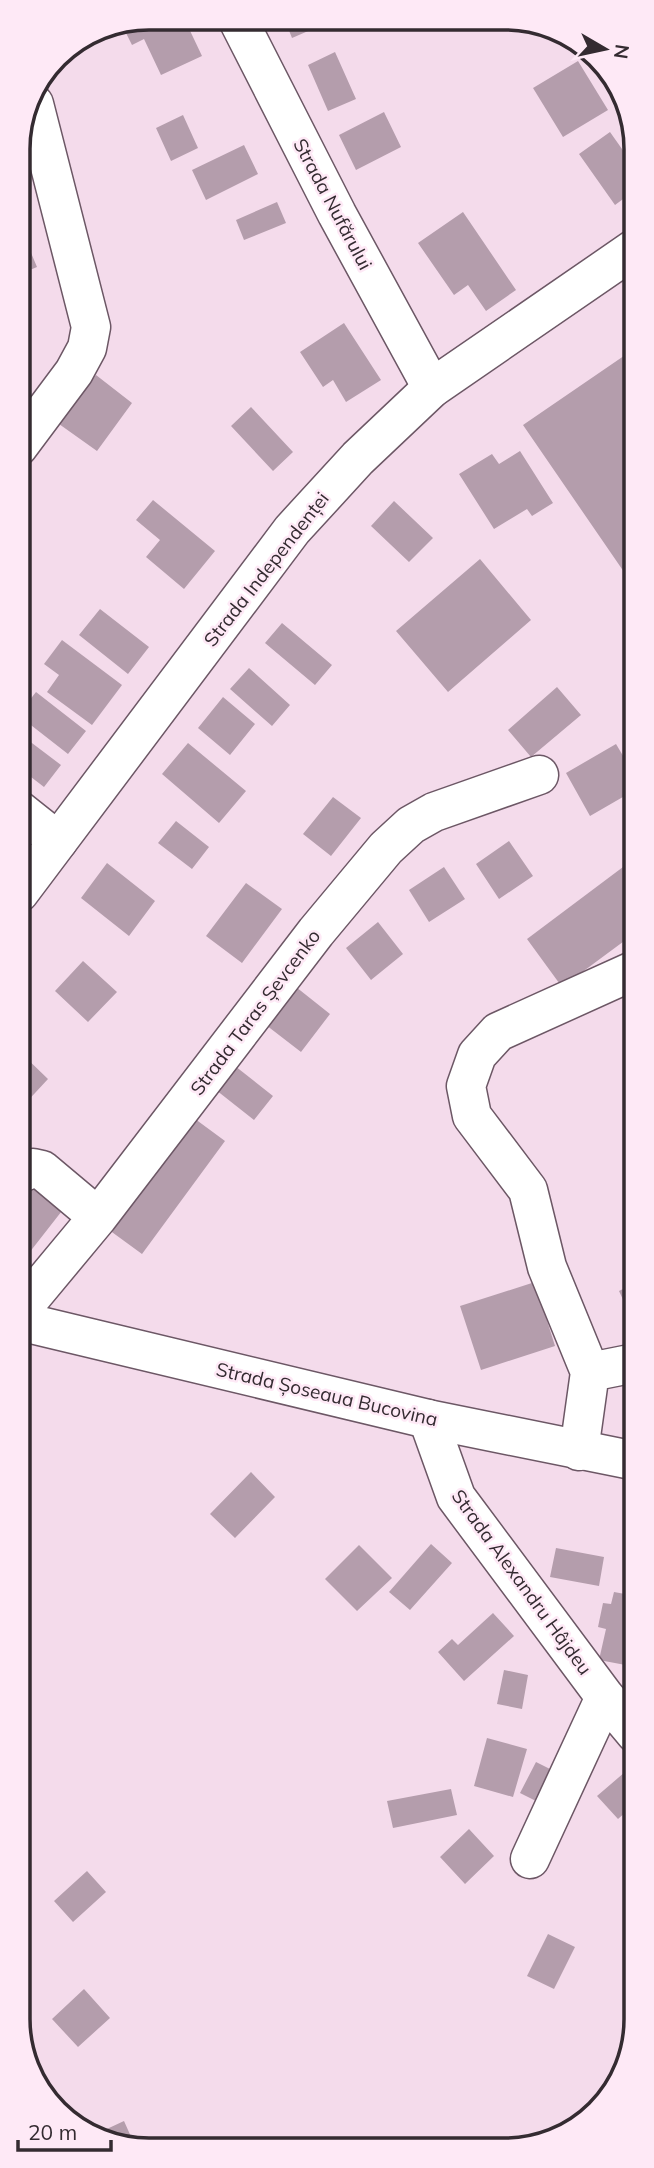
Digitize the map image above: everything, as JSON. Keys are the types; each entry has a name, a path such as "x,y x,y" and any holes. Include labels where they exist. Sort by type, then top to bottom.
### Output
{"street":[{"name":"Strada Nufărului","path":"243,30 337,214 432,388"},
{"path":"30,431 74,372 87,348 91,327 36,112"},
{"name":"Strada Independenței","path":"30,878 292,530 358,458 432,388 624,256"},
{"name":"Strada Taras Șevcenko","path":"30,1299 98,1217 316,932 386,848 411,825 434,812 539,775"},
{"path":"30,819 58,841"},
{"path":"579,1451 590,1372 547,1267 528,1190 472,1116 466,1086 477,1055 498,1032 624,975"},
{"path":"30,1169 42,1170 98,1217"},
{"name":"Strada Șoseaua Bucovina","path":"30,1324 428,1419 624,1459"},
{"path":"590,1372 624,1365"},
{"name":"Strada Alexandru Hâjdeu","path":"428,1419 456,1497 624,1720"},
{"path":"530,1858 605,1697"}],"building":[{"path":"190,30 202,56 161,75 144,39 132,45 125,32"},
{"path":"289,30 310,30 292,38"},
{"path":"335,52 356,99 328,111 308,65"},
{"path":"570,66 570,84 592,84 608,110 563,137 533,88"},
{"path":"384,112 401,147 356,170 339,135"},
{"path":"183,115 198,148 171,161 156,128"},
{"path":"610,132 624,152 624,198 615,205 579,154"},
{"path":"244,145 258,174 206,200 192,170"},
{"path":"277,202 286,223 244,240 236,220"},
{"path":"463,212 516,290 486,311 468,285 454,295 418,243"},
{"path":"30,250 37,267 30,270"},
{"path":"344,323 381,380 346,402 333,380 323,387 300,352"},
{"path":"624,356 624,572 523,425"},
{"path":"96,375 132,403 97,451 59,424"},
{"path":"251,407 293,452 273,471 231,426"},
{"path":"520,451 553,503 532,516 527,509 494,529 459,474 492,454 499,464"},
{"path":"153,500 215,551 184,589 146,557 160,540 136,520"},
{"path":"394,501 433,538 409,562 371,526"},
{"path":"480,559 531,620 448,692 396,631"},
{"path":"100,609 149,647 128,674 79,635"},
{"path":"282,623 332,665 315,685 265,643"},
{"path":"62,640 122,685 92,725 47,692 59,675 44,664"},
{"path":"249,668 290,705 272,726 230,689"},
{"path":"557,687 581,715 531,757 508,730"},
{"path":"36,692 86,731 68,754 30,724 30,700"},
{"path":"223,697 255,724 230,755 198,728"},
{"path":"30,742 61,765 44,787 30,776"},
{"path":"188,743 246,791 219,823 162,774"},
{"path":"616,744 624,757 624,796 590,816 566,773"},
{"path":"333,797 361,818 331,856 303,834"},
{"path":"176,821 209,847 192,869 158,843"},
{"path":"509,841 533,876 499,899 476,864"},
{"path":"107,863 155,901 129,936 81,898"},
{"path":"624,866 624,941 562,987 527,939"},
{"path":"444,867 465,899 429,922 409,890"},
{"path":"246,883 282,909 242,963 206,936"},
{"path":"378,922 403,954 371,980 346,948"},
{"path":"83,961 117,992 88,1022 55,991"},
{"path":"296,987 330,1014 301,1052 266,1025"},
{"path":"30,1062 48,1079 30,1098"},
{"path":"235,1066 273,1096 254,1120 216,1090"},
{"path":"187,1113 225,1141 142,1254 105,1227"},
{"path":"33,1182 65,1207 30,1252 30,1186"},
{"path":"535,1282 555,1346 481,1370 460,1306"},
{"path":"624,1288 624,1302 619,1291"},
{"path":"251,1472 275,1497 235,1538 210,1514"},
{"path":"431,1544 452,1563 410,1610 389,1592"},
{"path":"359,1545 392,1578 357,1611 325,1579"},
{"path":"556,1548 604,1557 599,1586 550,1577"},
{"path":"614,1592 624,1594 624,1665 599,1660 606,1629 598,1627 603,1603 611,1604"},
{"path":"493,1613 514,1636 464,1681 438,1652 452,1639 458,1645"},
{"path":"504,1670 528,1675 522,1709 497,1704"},
{"path":"487,1738 527,1749 513,1797 474,1786"},
{"path":"536,1762 554,1771 538,1802 520,1793"},
{"path":"624,1773 624,1814 618,1819 597,1796"},
{"path":"451,1789 457,1815 393,1828 387,1801"},
{"path":"469,1829 494,1856 465,1884 440,1857"},
{"path":"87,1871 106,1892 73,1922 54,1901"},
{"path":"548,1934 575,1947 554,1989 527,1976"},
{"path":"84,1989 110,2018 78,2047 52,2019"},
{"path":"124,2121 131,2136 125,2136 105,2130"}]}
